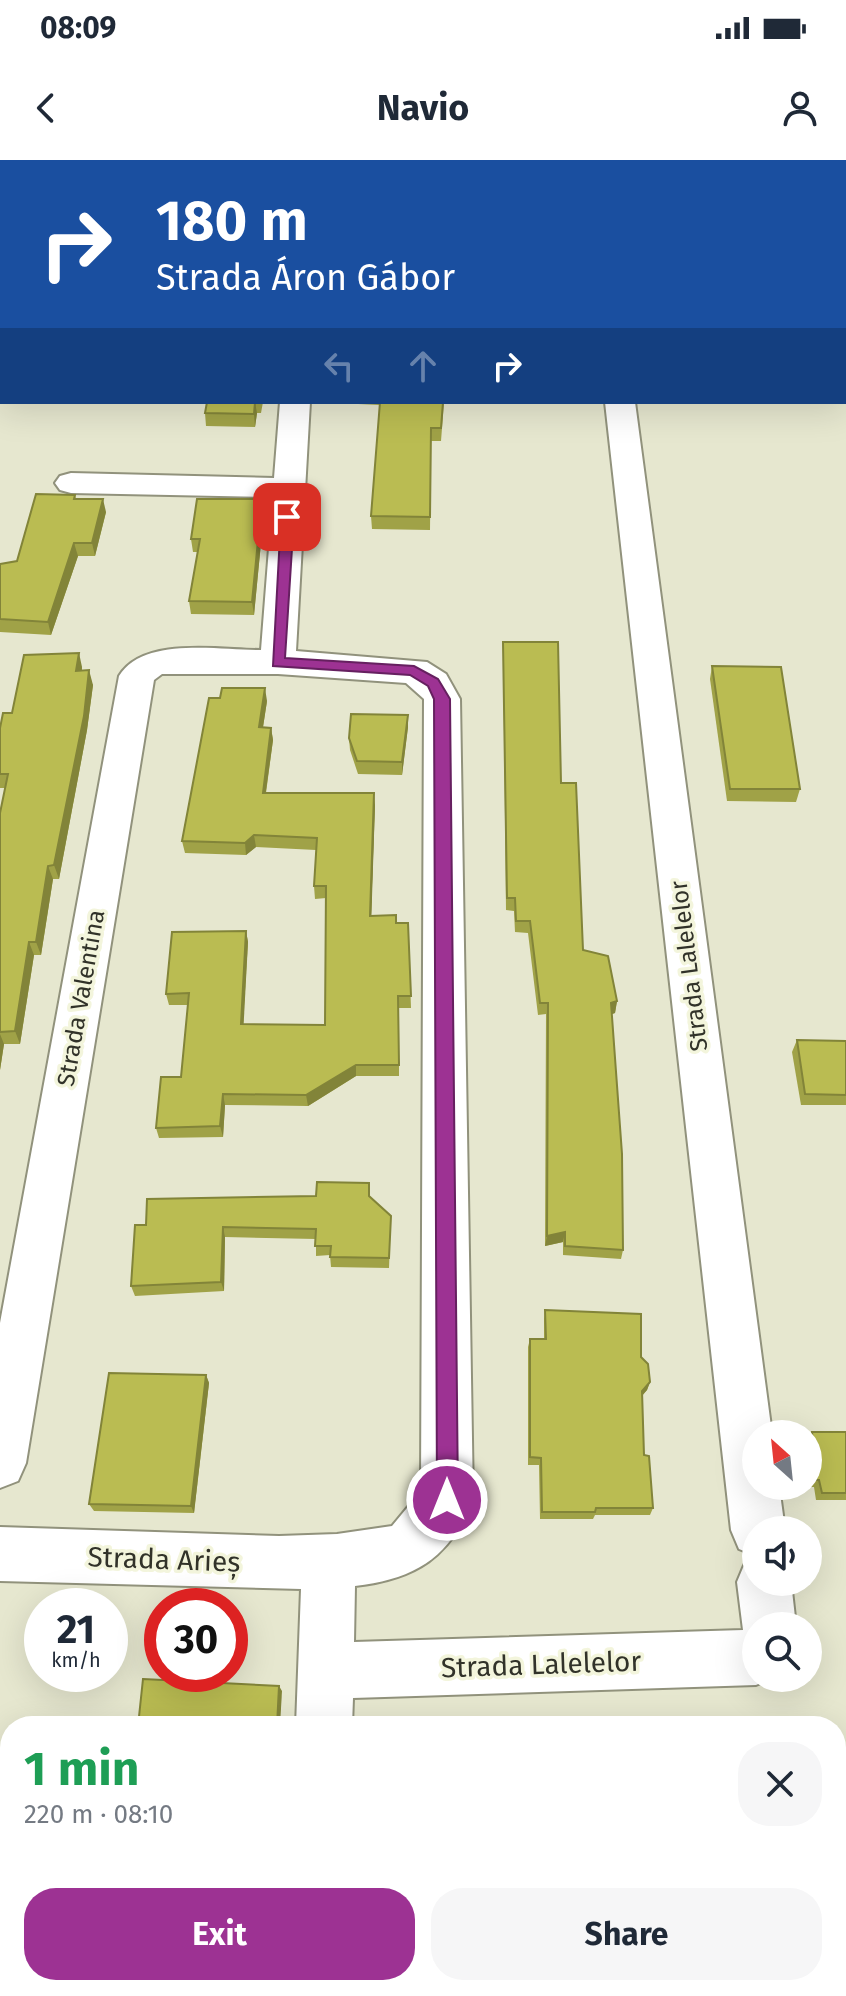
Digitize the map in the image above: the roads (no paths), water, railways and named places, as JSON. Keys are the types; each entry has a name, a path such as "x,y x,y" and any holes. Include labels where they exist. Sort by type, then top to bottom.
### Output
{"street":[{"path":"278,662 295,404"},
{"name":"Strada Lalelelor","path":"620,404 756,1516"},
{"path":"71,483 289,488"},
{"name":"Strada Valentina","path":"0,1463 137,676 146,667 158,662 278,662 414,671 433,683 442,699 447,1500 408,1547 390,1555 329,1563"},
{"name":"Strada Arieș","path":"0,1554 329,1563"},
{"path":"324,1716 329,1563"},
{"name":"Strada Lalelelor","path":"326,1671 742,1657"}]}
